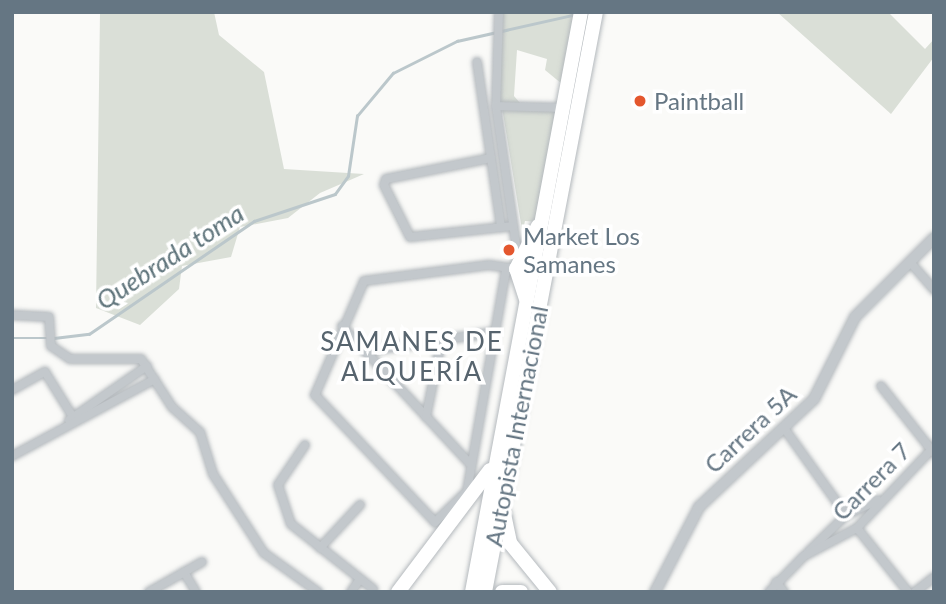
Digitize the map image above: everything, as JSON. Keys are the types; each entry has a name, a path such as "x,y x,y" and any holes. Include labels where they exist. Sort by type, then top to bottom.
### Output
{"highway":[{"name":"Autopista Internacional","path":"472,592 581,12"},
{"name":"Autopista Internacional","path":"485,592 596,12"},
{"path":"527,300 513,266 541,223"},
{"path":"398,592 471,503 499,449"},
{"path":"504,482 508,538 550,592"},
{"path":"502,592 521,592"}],"street":[{"path":"499,12 496,106 513,226 513,266 496,332 464,496 439,522 432,520 315,395 342,326 367,280 489,265 513,266"},
{"path":"477,62 501,227"},
{"path":"496,106 563,108"},
{"path":"491,158 386,179 384,185 410,237 513,226"},
{"name":"Carrera 5A","path":"655,592 699,507 783,428 823,386 855,317 934,238"},
{"path":"910,262 934,289"},
{"path":"12,315 49,317 51,346 70,359 135,354 147,366 172,407 200,432 213,474 264,552 318,592"},
{"path":"342,326 471,465"},
{"path":"365,351 496,332"},
{"path":"426,417 441,342"},
{"path":"12,456 106,398 147,366"},
{"path":"12,390 45,372 71,419"},
{"path":"106,398 155,379"},
{"path":"881,386 933,450"},
{"path":"783,428 846,515"},
{"path":"305,445 278,485 291,524 373,589"},
{"name":"Carrera 7","path":"769,592 804,556 856,528 881,498 933,450"},
{"path":"804,556 846,515 881,498"},
{"path":"320,548 360,505"},
{"path":"856,528 908,592"},
{"path":"149,592 202,562"},
{"path":"184,572 196,592"},
{"path":"915,592 934,577"},
{"path":"351,592 363,581"},
{"path":"359,592 363,581"},
{"path":"776,582 784,592"}],"shaded area":[{"path":"100,12 214,12 219,35 264,72 284,169 364,174 320,193 288,218 240,227 231,257 182,266 179,289 140,325 96,308"},
{"path":"500,12 576,12 562,84 545,70 547,59 517,50 514,96 520,103 497,104"},
{"path":"777,12 888,12 925,49 934,39 934,57 891,114"},
{"path":"502,107 555,111 538,222 525,221 523,230 531,232 524,242"}],"waterway":[{"name":"Quebrada toma","path":"54,338 89,334 254,221 335,194 348,176 357,116 393,73 457,41 577,14"},
{"name":"Quebrada toma","path":"12,338 47,338"}],"place":[{"name":"Paintball","path":"640,101"},
{"name":"Market Los Samanes","path":"509,250"}],"district":[{"name":"SAMANES DE ALQUERÍA","path":"412,357"}]}
